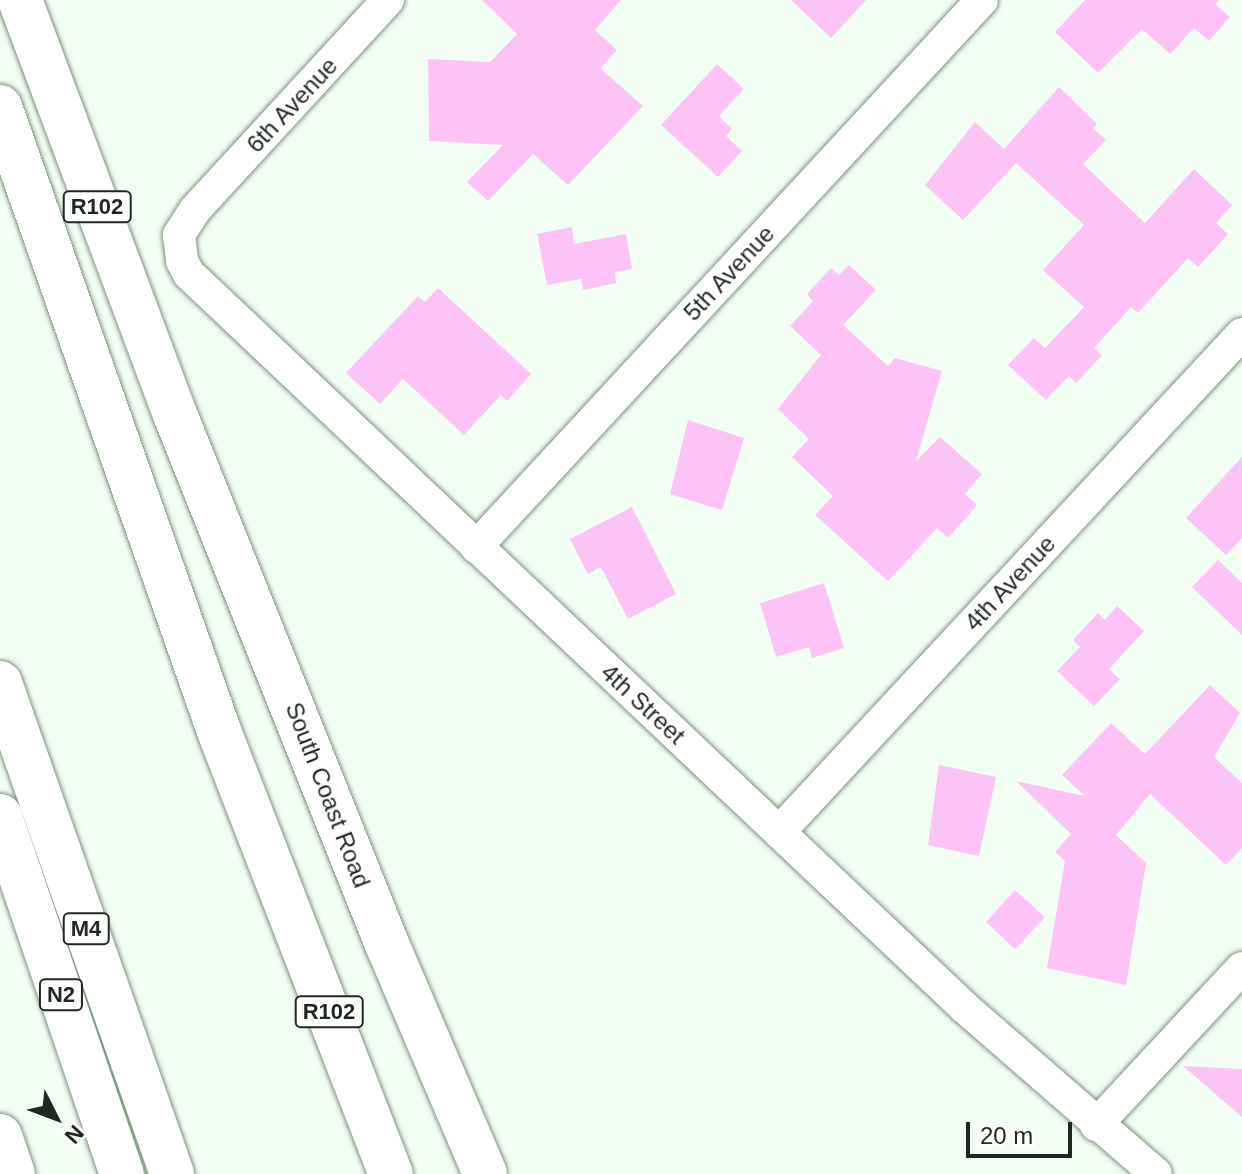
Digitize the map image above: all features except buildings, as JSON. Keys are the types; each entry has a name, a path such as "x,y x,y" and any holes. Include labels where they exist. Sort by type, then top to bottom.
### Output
{"main road":[{"name":"South Coast Road","path":"20,0 175,414 381,930 485,1174"},
{"name":"R102","path":"0,107 113,437 219,731 391,1174"},
{"name":"M4","path":"0,683 172,1174"},
{"name":"N2","path":"0,816 122,1174"},
{"path":"0,1136 13,1174"}],"street":[{"name":"6th Avenue","path":"195,210 388,0"},
{"name":"5th Avenue","path":"476,547 982,0"},
{"name":"4th Street","path":"195,210 179,235 182,261 189,274 779,832 1096,1125 1156,1174"},
{"name":"4th Avenue","path":"779,832 1242,334"},
{"path":"1096,1125 1242,968"}]}
